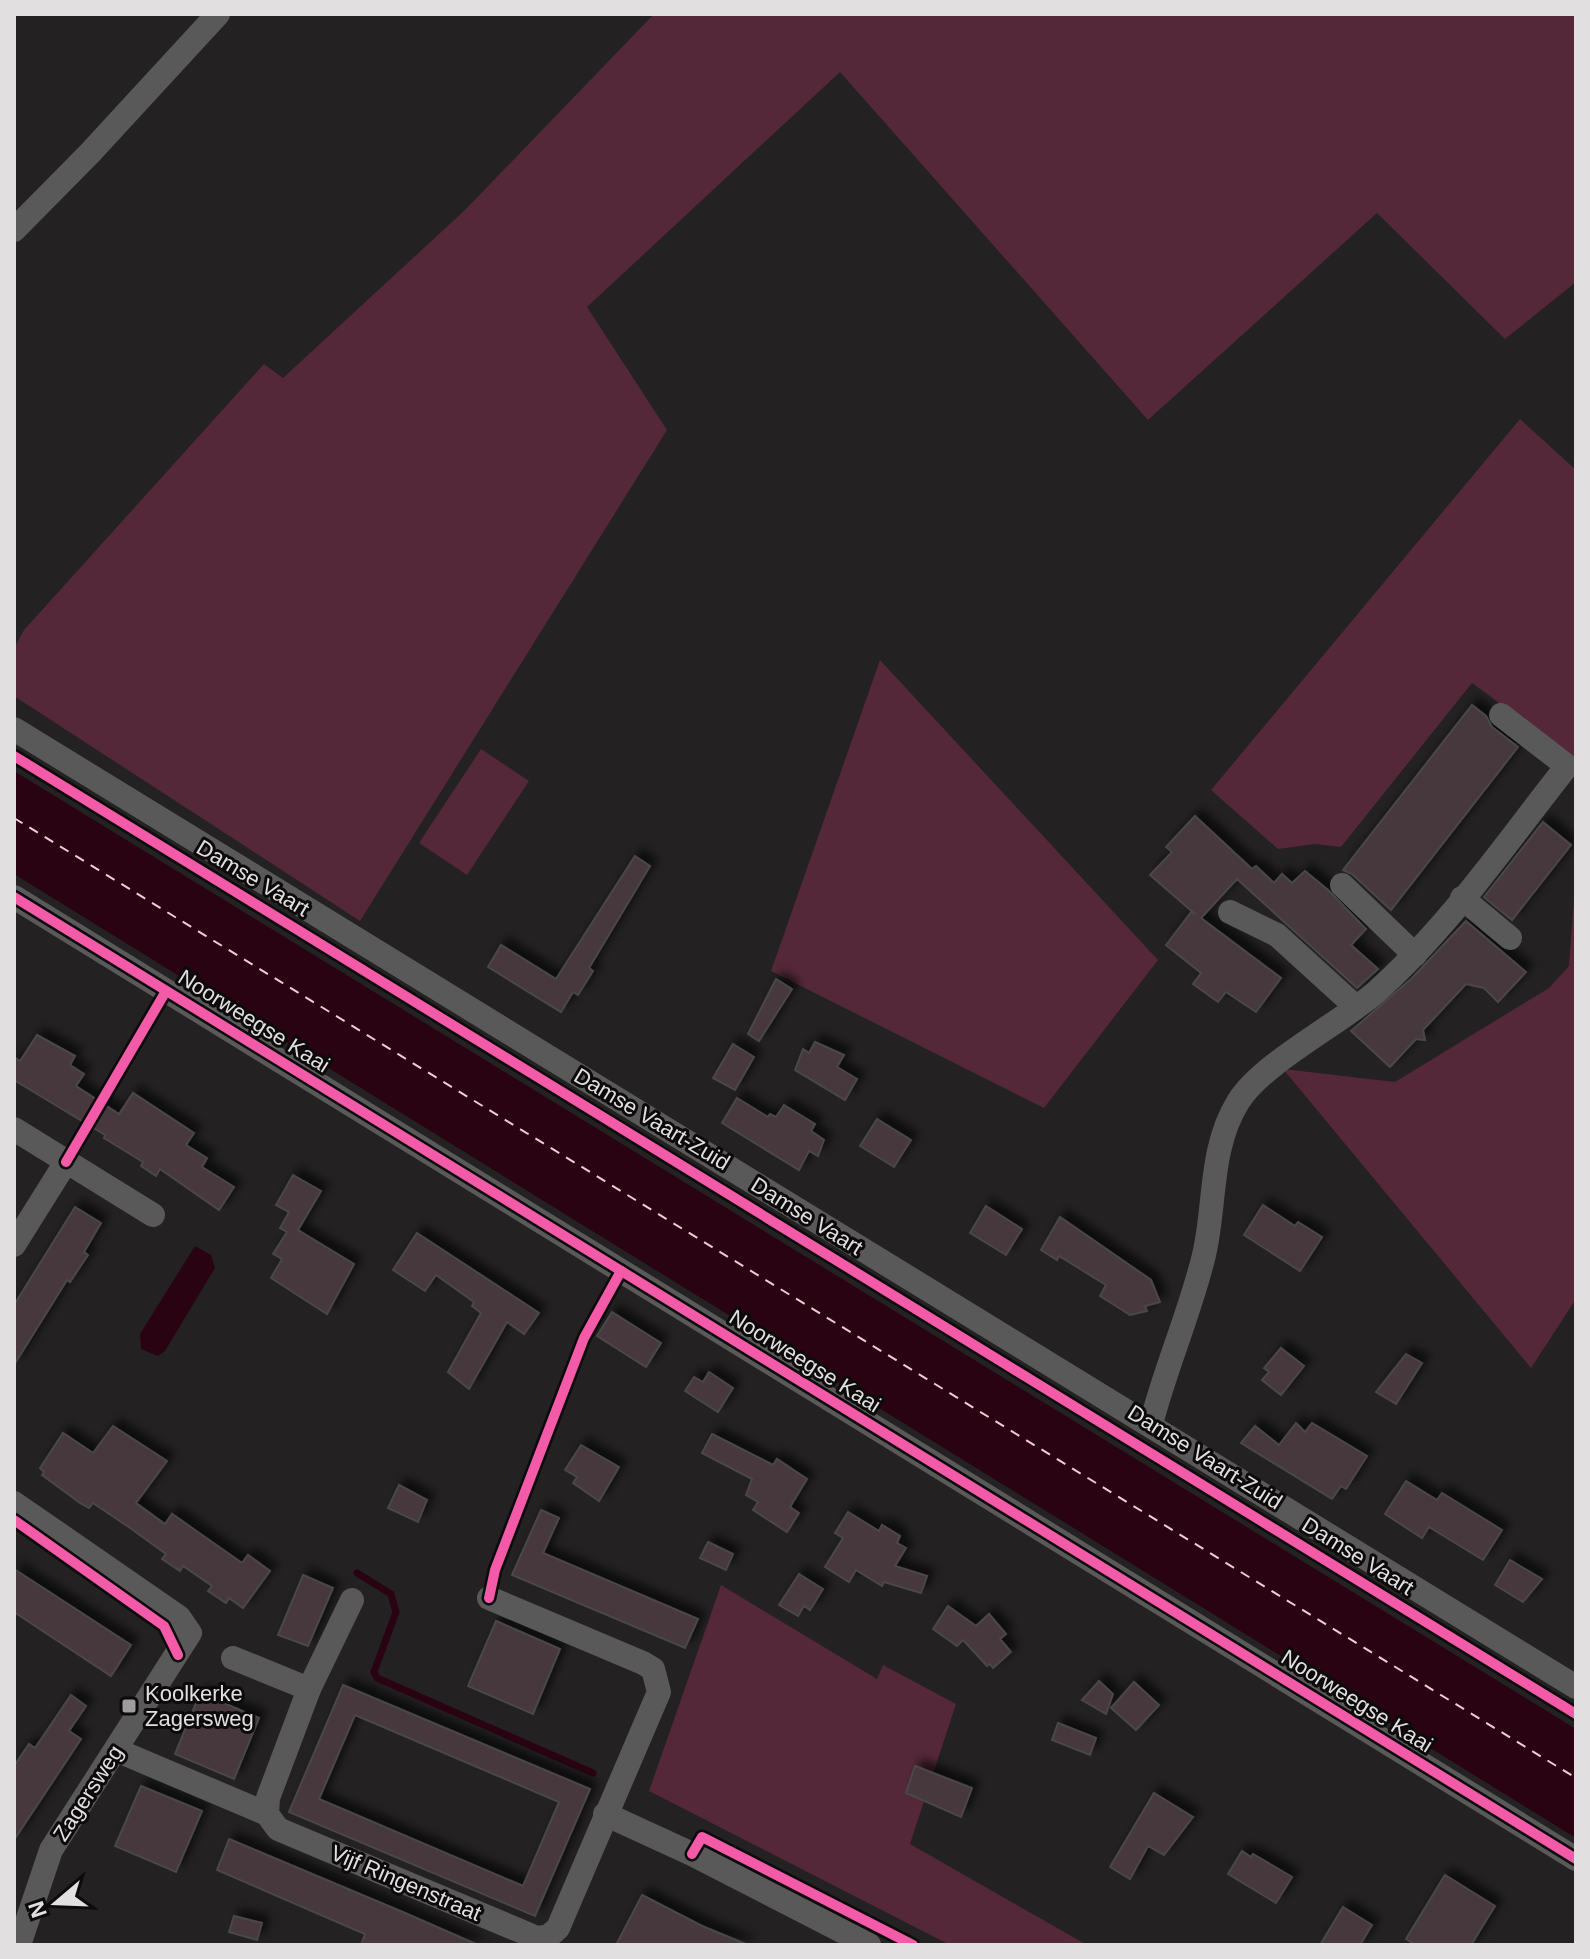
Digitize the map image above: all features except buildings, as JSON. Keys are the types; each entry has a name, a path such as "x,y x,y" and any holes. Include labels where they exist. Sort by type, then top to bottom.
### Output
{"street":[{"path":"14,230 218,14"},
{"path":"1151,1424 1167,1362 1190,1304 1204,1254 1218,1149 1226,1123 1239,1099 1260,1079 1356,1007 1415,955 1567,766 1501,715"},
{"name":"Damse Vaart-Zuid","path":"14,729 1576,1687"},
{"path":"1342,885 1415,955"},
{"name":"Noorweegse Kaai","path":"14,897 1576,1859"},
{"path":"1462,898 1510,938"},
{"path":"1230,912 1277,935 1356,1007"},
{"path":"14,1129 153,1215"},
{"path":"14,1245 66,1162"},
{"name":"Zagersweg","path":"14,1503 179,1617 190,1633 51,1850 19,1945"},
{"name":"Vijf Ringenstraat","path":"116,1750 267,1814 278,1829 537,1938 549,1936 558,1928 659,1692 658,1679 643,1663 489,1598"},
{"path":"267,1814 268,1798 309,1689 352,1600"},
{"path":"233,1658 309,1689"},
{"path":"605,1814 692,1854 869,1945"}],"shaded area":[{"path":"654,14 1576,14 1576,282 1505,339 1377,213 1148,420 840,72 587,307 667,430 360,921 14,696 14,648 24,630 264,364 283,378 465,210"},
{"path":"1520,419 1576,470 1576,759 1472,683 1341,847 1315,844 1278,849 1211,790"},
{"path":"880,660 1158,960 1044,1108 771,971"},
{"path":"481,749 529,781 467,875 419,843"},
{"path":"14,771 1576,1729 1576,1838 14,874"},
{"path":"1576,873 1576,1299 1531,1368 1283,1069 1395,1082 1549,988 1569,966"},
{"path":"195,1246 211,1255 215,1268 165,1351 158,1356 141,1349 140,1334"},
{"path":"721,1585 877,1679 883,1665 956,1704 910,1844 1087,1945 950,1945 649,1791"}],"waterway":[{"path":"357,1573 391,1594 396,1612 374,1672 377,1678 593,1773"}],"ferry route":[{"path":"14,818 1576,1778"}],"cycle path":[{"name":"Damse Vaart","path":"14,756 1576,1714"},
{"path":"14,897 1576,1859"},
{"path":"66,1162 166,991"},
{"path":"489,1598 495,1570 584,1338 621,1271"},
{"path":"14,1520 164,1626 178,1655"},
{"path":"692,1854 702,1837 913,1945"}],"place":[{"name":"Koolkerke Zagersweg","path":"129,1706"}]}
